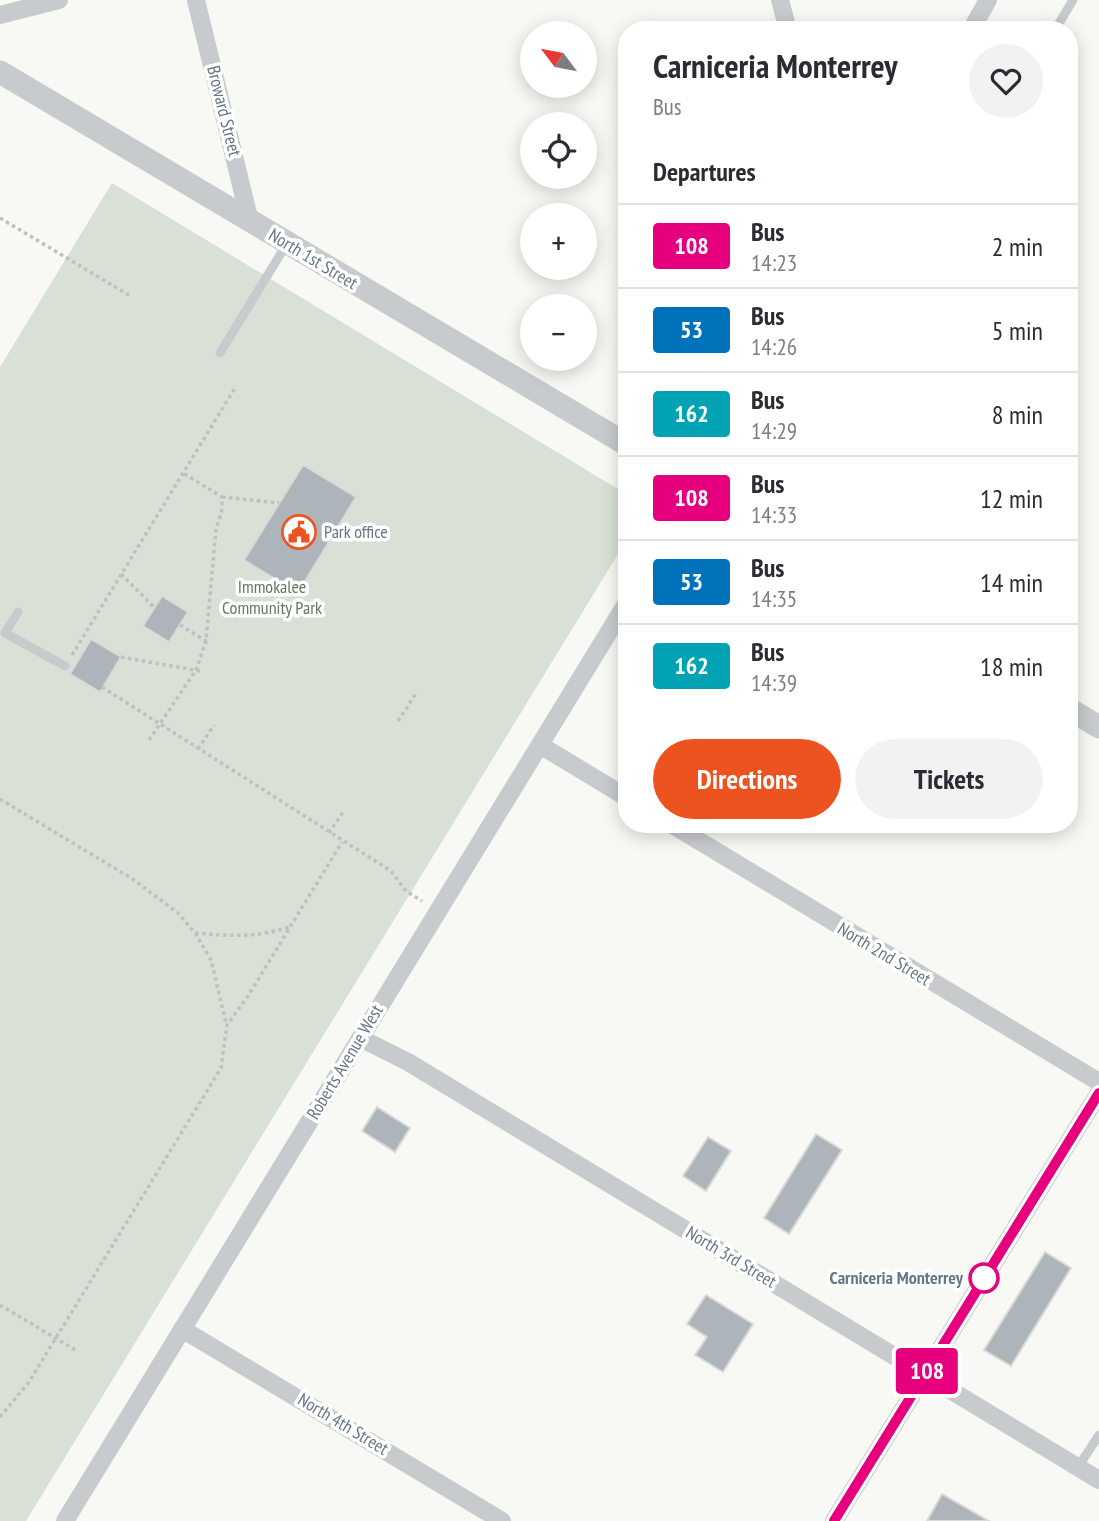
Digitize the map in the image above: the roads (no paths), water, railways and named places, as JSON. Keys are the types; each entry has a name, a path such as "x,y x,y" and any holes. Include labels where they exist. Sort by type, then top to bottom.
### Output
{"street":[{"path":"0,15 59,0"},
{"name":"Broward Street","path":"196,0 250,222"},
{"path":"780,0 786,21"},
{"path":"976,21 988,0"},
{"name":"North 1st Street","path":"0,72 618,439"},
{"name":"Roberts Avenue West","path":"65,1521 618,617"},
{"path":"1078,714 1099,727"},
{"path":"540,745 618,792"},
{"name":"North 2nd Street","path":"686,833 1099,1082"},
{"name":"North 3rd Street","path":"360,1038 408,1062 1099,1480"},
{"path":"834,1521 1099,1093"},
{"name":"North 4th Street","path":"183,1329 502,1521"}],"lane":[{"path":"1060,21 1073,0"},
{"path":"220,353 286,243"},
{"path":"18,612 5,633 65,666"},
{"path":"1078,1467 1099,1435"}],"place":[{"name":"Park office","path":"299,532"},
{"name":"Carniceria Monterrey","path":"984,1278"}],"park label":[{"name":"Immokalee Community Park","path":"272,597"}]}
